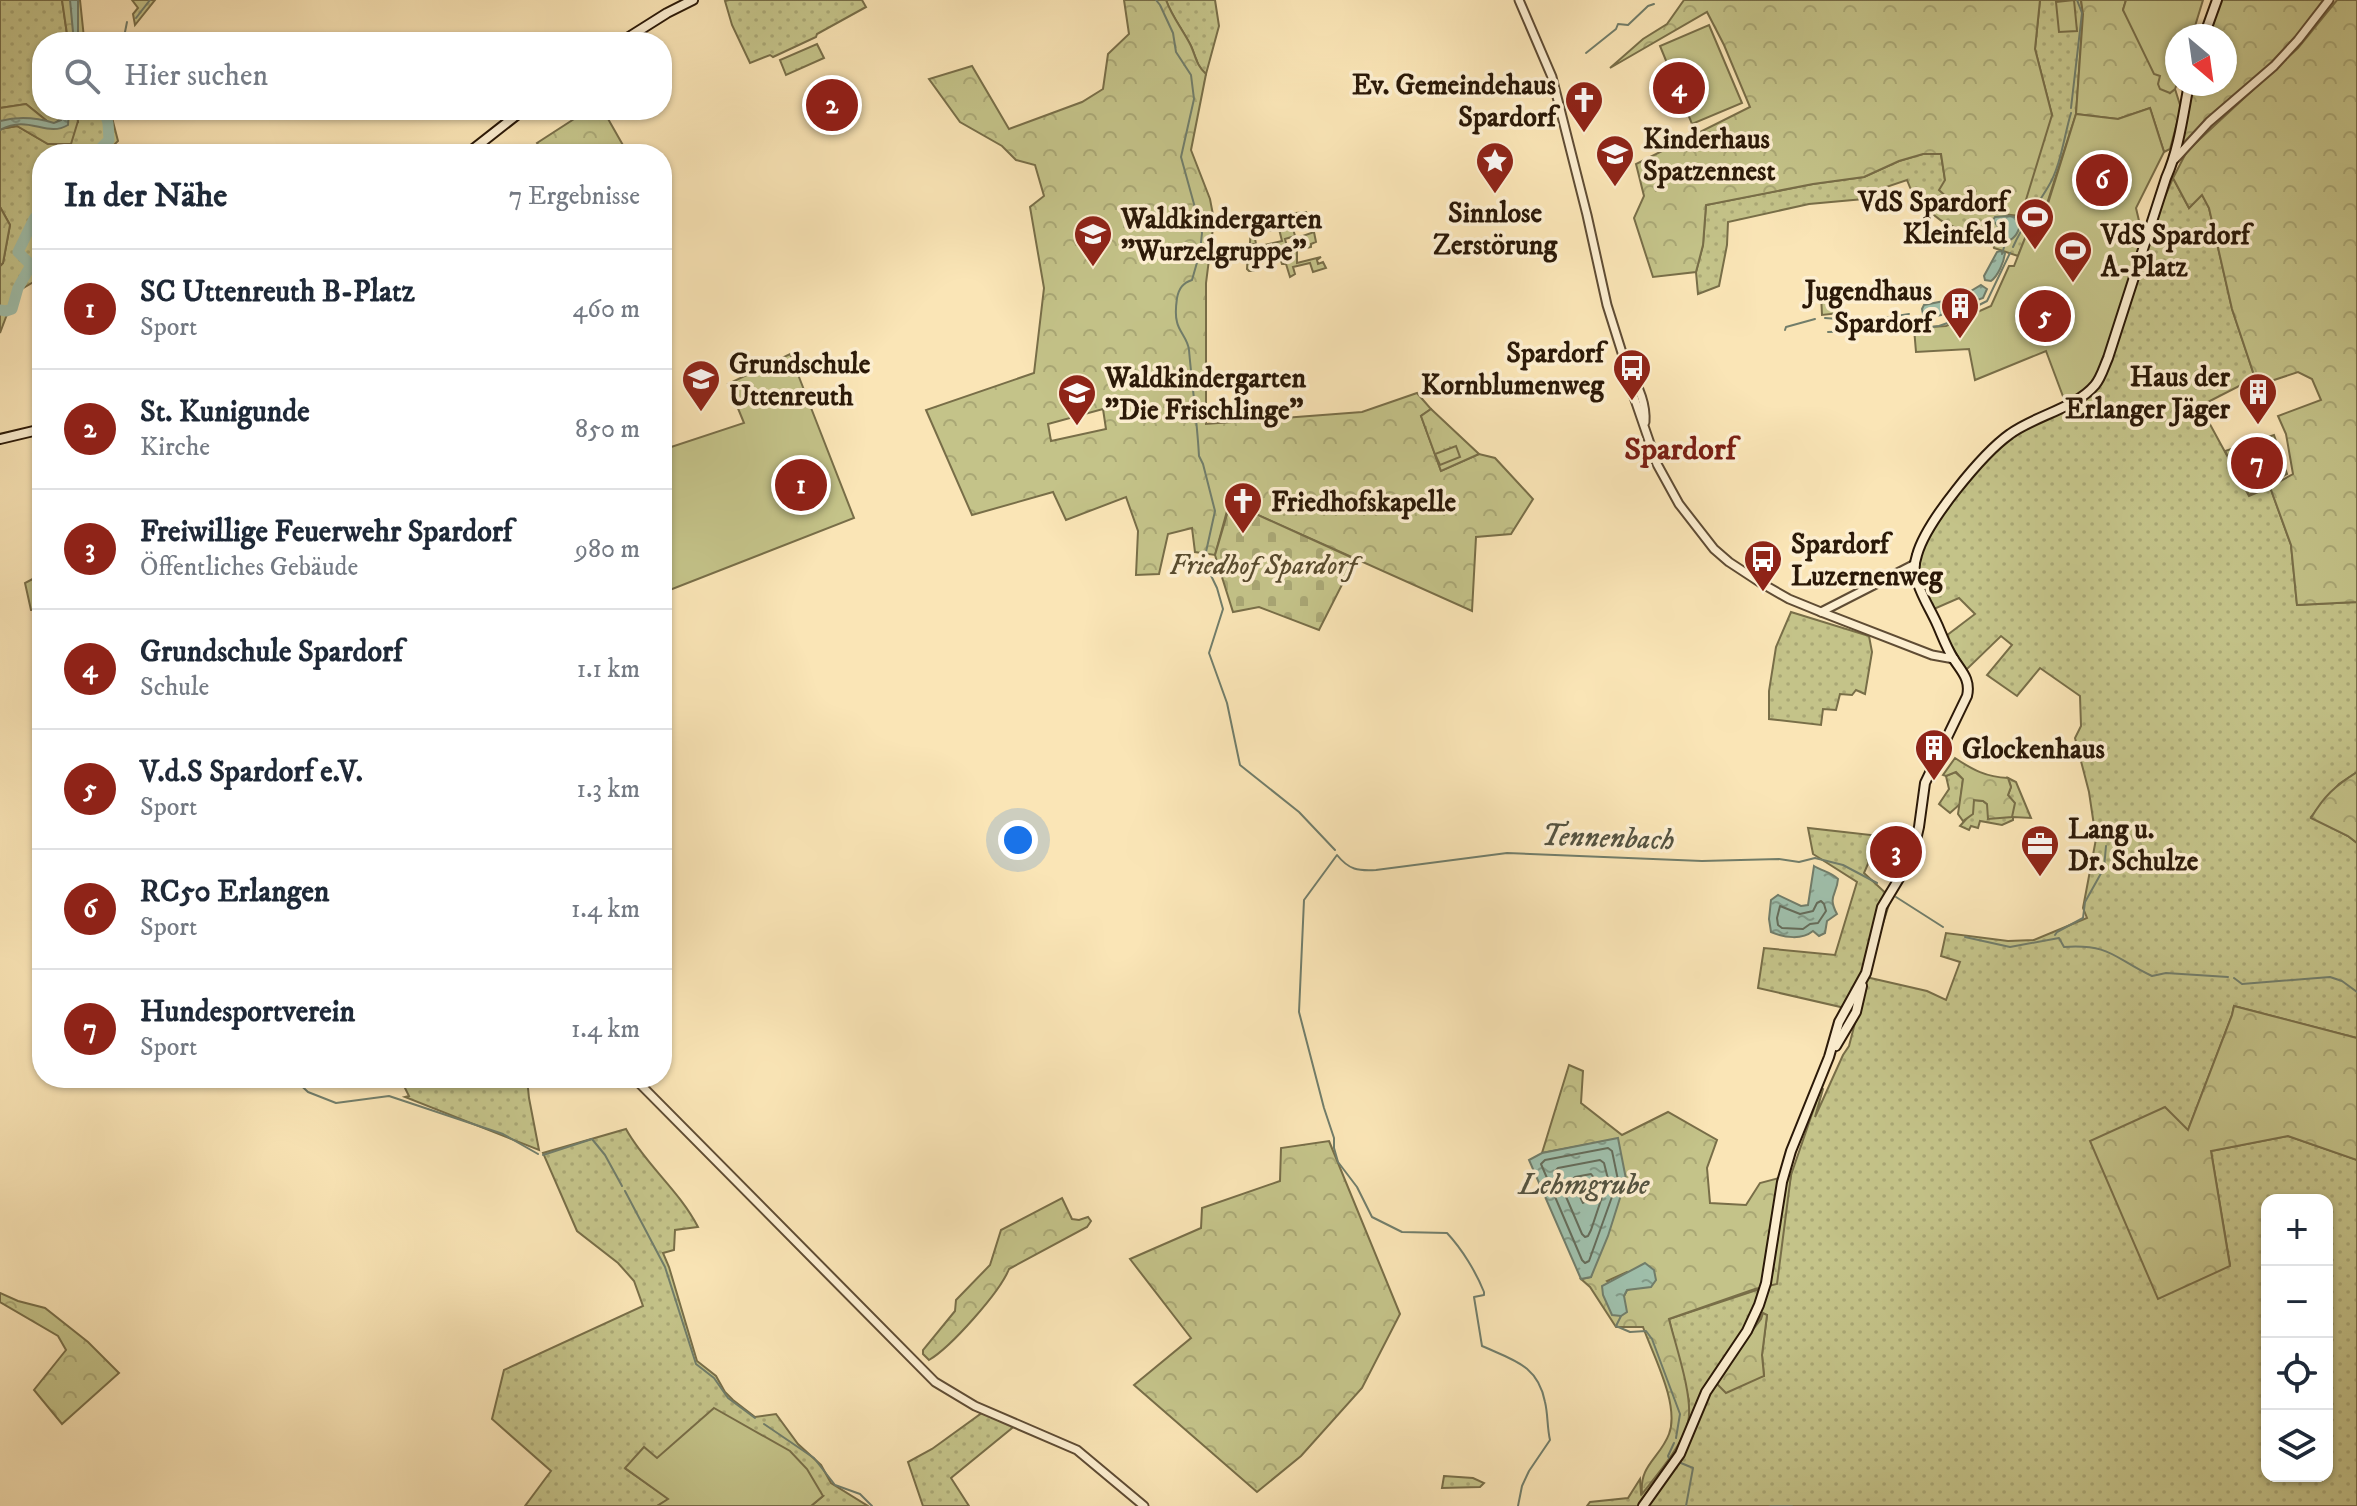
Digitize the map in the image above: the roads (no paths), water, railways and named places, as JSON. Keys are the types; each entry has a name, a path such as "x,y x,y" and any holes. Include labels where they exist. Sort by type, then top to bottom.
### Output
{"main road":[{"path":"637,32 693,0"},
{"path":"2208,24 2217,0"},
{"path":"1829,1057 1859,1004 1879,915 1912,857 1925,783 1968,692 1966,677 1954,659 1918,583 1915,564 1922,540 1954,494 1998,443 2029,423 2078,399 2098,381 2164,183 2175,159 2186,96"},
{"path":"480,144 510,120"},
{"path":"0,439 32,431"},
{"path":"1643,1506 1680,1454 1706,1392 1747,1331 1759,1305 1766,1283 1782,1182 1839,1022 1862,982"},
{"path":"1845,1010 1852,1021"},
{"path":"1839,1022 1852,1021"}],"street":[{"path":"1519,0 1552,77 1607,305 1633,394 1657,464 1691,521 1708,542 1746,574 1789,599 1932,655 1954,659"},
{"path":"2175,159 2209,122 2274,66 2329,0"},
{"path":"1821,612 1915,564"},
{"path":"644,1088 935,1382 975,1406 1077,1450 1144,1506"}],"water":[{"path":"70,0 78,0 78,32 73,32"},
{"path":"14,118 54,123 68,120 68,125 60,128 20,124 0,130 0,121"},
{"path":"1995,217 2022,218 2017,233 2010,240 2001,236 2002,232 1993,220"},
{"path":"2000,251 2005,253 1996,276 1991,281 1985,280 1984,276"},
{"path":"1981,285 1987,289 1983,298 1961,306 1961,297"},
{"path":"1949,300 1954,307 1949,313 1924,319 1924,305"},
{"path":"1814,866 1838,879 1833,899 1837,914 1827,921 1825,933 1819,936 1813,931 1793,937 1771,932 1771,900 1778,895 1801,906 1808,905"},
{"name":"Lehmgrube","path":"1618,1138 1626,1179 1591,1277 1581,1279 1529,1160 1542,1153"},
{"path":"1645,1263 1654,1270 1656,1280 1651,1287 1627,1290 1624,1296 1627,1312 1621,1316 1612,1315 1602,1286"}],"waterway":[{"path":"136,18 150,0"},
{"name":"Tennenbach","path":"1156,0 1173,33 1176,52 1191,75 1194,99 1181,157 1202,233 1192,280 1179,291 1176,313 1178,326 1188,346 1199,456 1215,511 1204,561 1223,609 1209,653 1227,703 1240,765 1299,812 1335,850"},
{"path":"2071,108 2082,13 2077,0"},
{"path":"1586,53 1618,24 1628,25 1654,4"},
{"path":"125,32 127,22"},
{"path":"2013,247 2052,179 2071,113"},
{"path":"105,144 109,140 107,120"},
{"path":"0,310 12,309 18,288 31,265 18,252 32,223"},
{"path":"2002,254 2007,237"},
{"path":"1975,307 1987,301 2010,253"},
{"path":"1825,318 1865,321 1909,314"},
{"path":"1828,332 1916,329 1939,326 1973,314"},
{"path":"1785,330 1786,327 1815,319"},
{"path":"2055,935 2083,918 2085,902 2104,868 2106,846"},
{"path":"1518,1506 1529,1471 1550,1440 1542,1390 1522,1365 1482,1346 1474,1297 1484,1295 1484,1292 1468,1261 1447,1233 1402,1232 1372,1217 1357,1187 1338,1162 1299,1012 1304,900 1337,855 1350,867 1359,870 1507,853 1702,861 1779,859 1799,862 1815,858 1843,865 1877,883"},
{"name":"Tennenbach","path":"1896,897 1943,927"},
{"name":"Tennenbach","path":"1965,937 2010,947 2059,938 2064,947 2103,950 2152,976 2166,973 2228,977"},
{"name":"Tennenbach","path":"2234,978 2242,984 2330,977 2357,992"},
{"path":"304,1088 336,1103 389,1096 503,1134 538,1154"},
{"path":"543,1155 592,1139 622,1186"},
{"path":"625,1191 665,1267 696,1364 714,1378 728,1398 755,1418"},
{"path":"1621,1316 1616,1326 1630,1332 1646,1331 1652,1339 1680,1414 1676,1438"},
{"path":"764,1424 814,1458 835,1485 860,1494 872,1506"},
{"path":"1669,1458 1674,1443"},
{"path":"1681,1463 1693,1468 1686,1506"},
{"path":"1770,1506 1792,1506"}],"place":[{"name":"Grundschule Spardorf","path":"1679,88"},
{"name":"St. Kunigunde","path":"832,105"},
{"name":"Ev. Gemeindehaus Spardorf","path":"1584,134"},
{"name":"RC50 Erlangen","path":"2102,180"},
{"name":"Kinderhaus Spatzennest","path":"1615,188"},
{"name":"Sinnlose Zerstörung","path":"1495,195"},
{"name":"VdS Spardorf Kleinfeld","path":"2035,251"},
{"name":"Waldkindergarten \"Wurzelgruppe\"","path":"1093,268"},
{"name":"VdS Spardorf A-Platz","path":"2073,284"},
{"name":"V.d.S Spardorf e.V.","path":"2045,316"},
{"name":"Jugendhaus Spardorf","path":"1960,340"},
{"name":"Spardorf Kornblumenweg","path":"1632,402"},
{"name":"Grundschule Uttenreuth","path":"701,413"},
{"name":"Haus der Erlanger Jäger","path":"2258,426"},
{"name":"Waldkindergarten \"Die Frischlinge\"","path":"1077,427"},
{"name":"Hundesportverein","path":"2257,463"},
{"name":"SC Uttenreuth B-Platz","path":"801,485"},
{"name":"Friedhofskapelle","path":"1243,535"},
{"name":"Spardorf Luzernenweg","path":"1763,593"},
{"name":"Glockenhaus","path":"1934,782"},
{"name":"Freiwillige Feuerwehr Spardorf","path":"1896,852"},
{"name":"Lang u. Dr. Schulze","path":"2040,878"}],"district":[{"name":"Spardorf","path":"1680,448"}],"park label":[{"name":"Friedhof Spardorf","path":"1263,564"}]}
